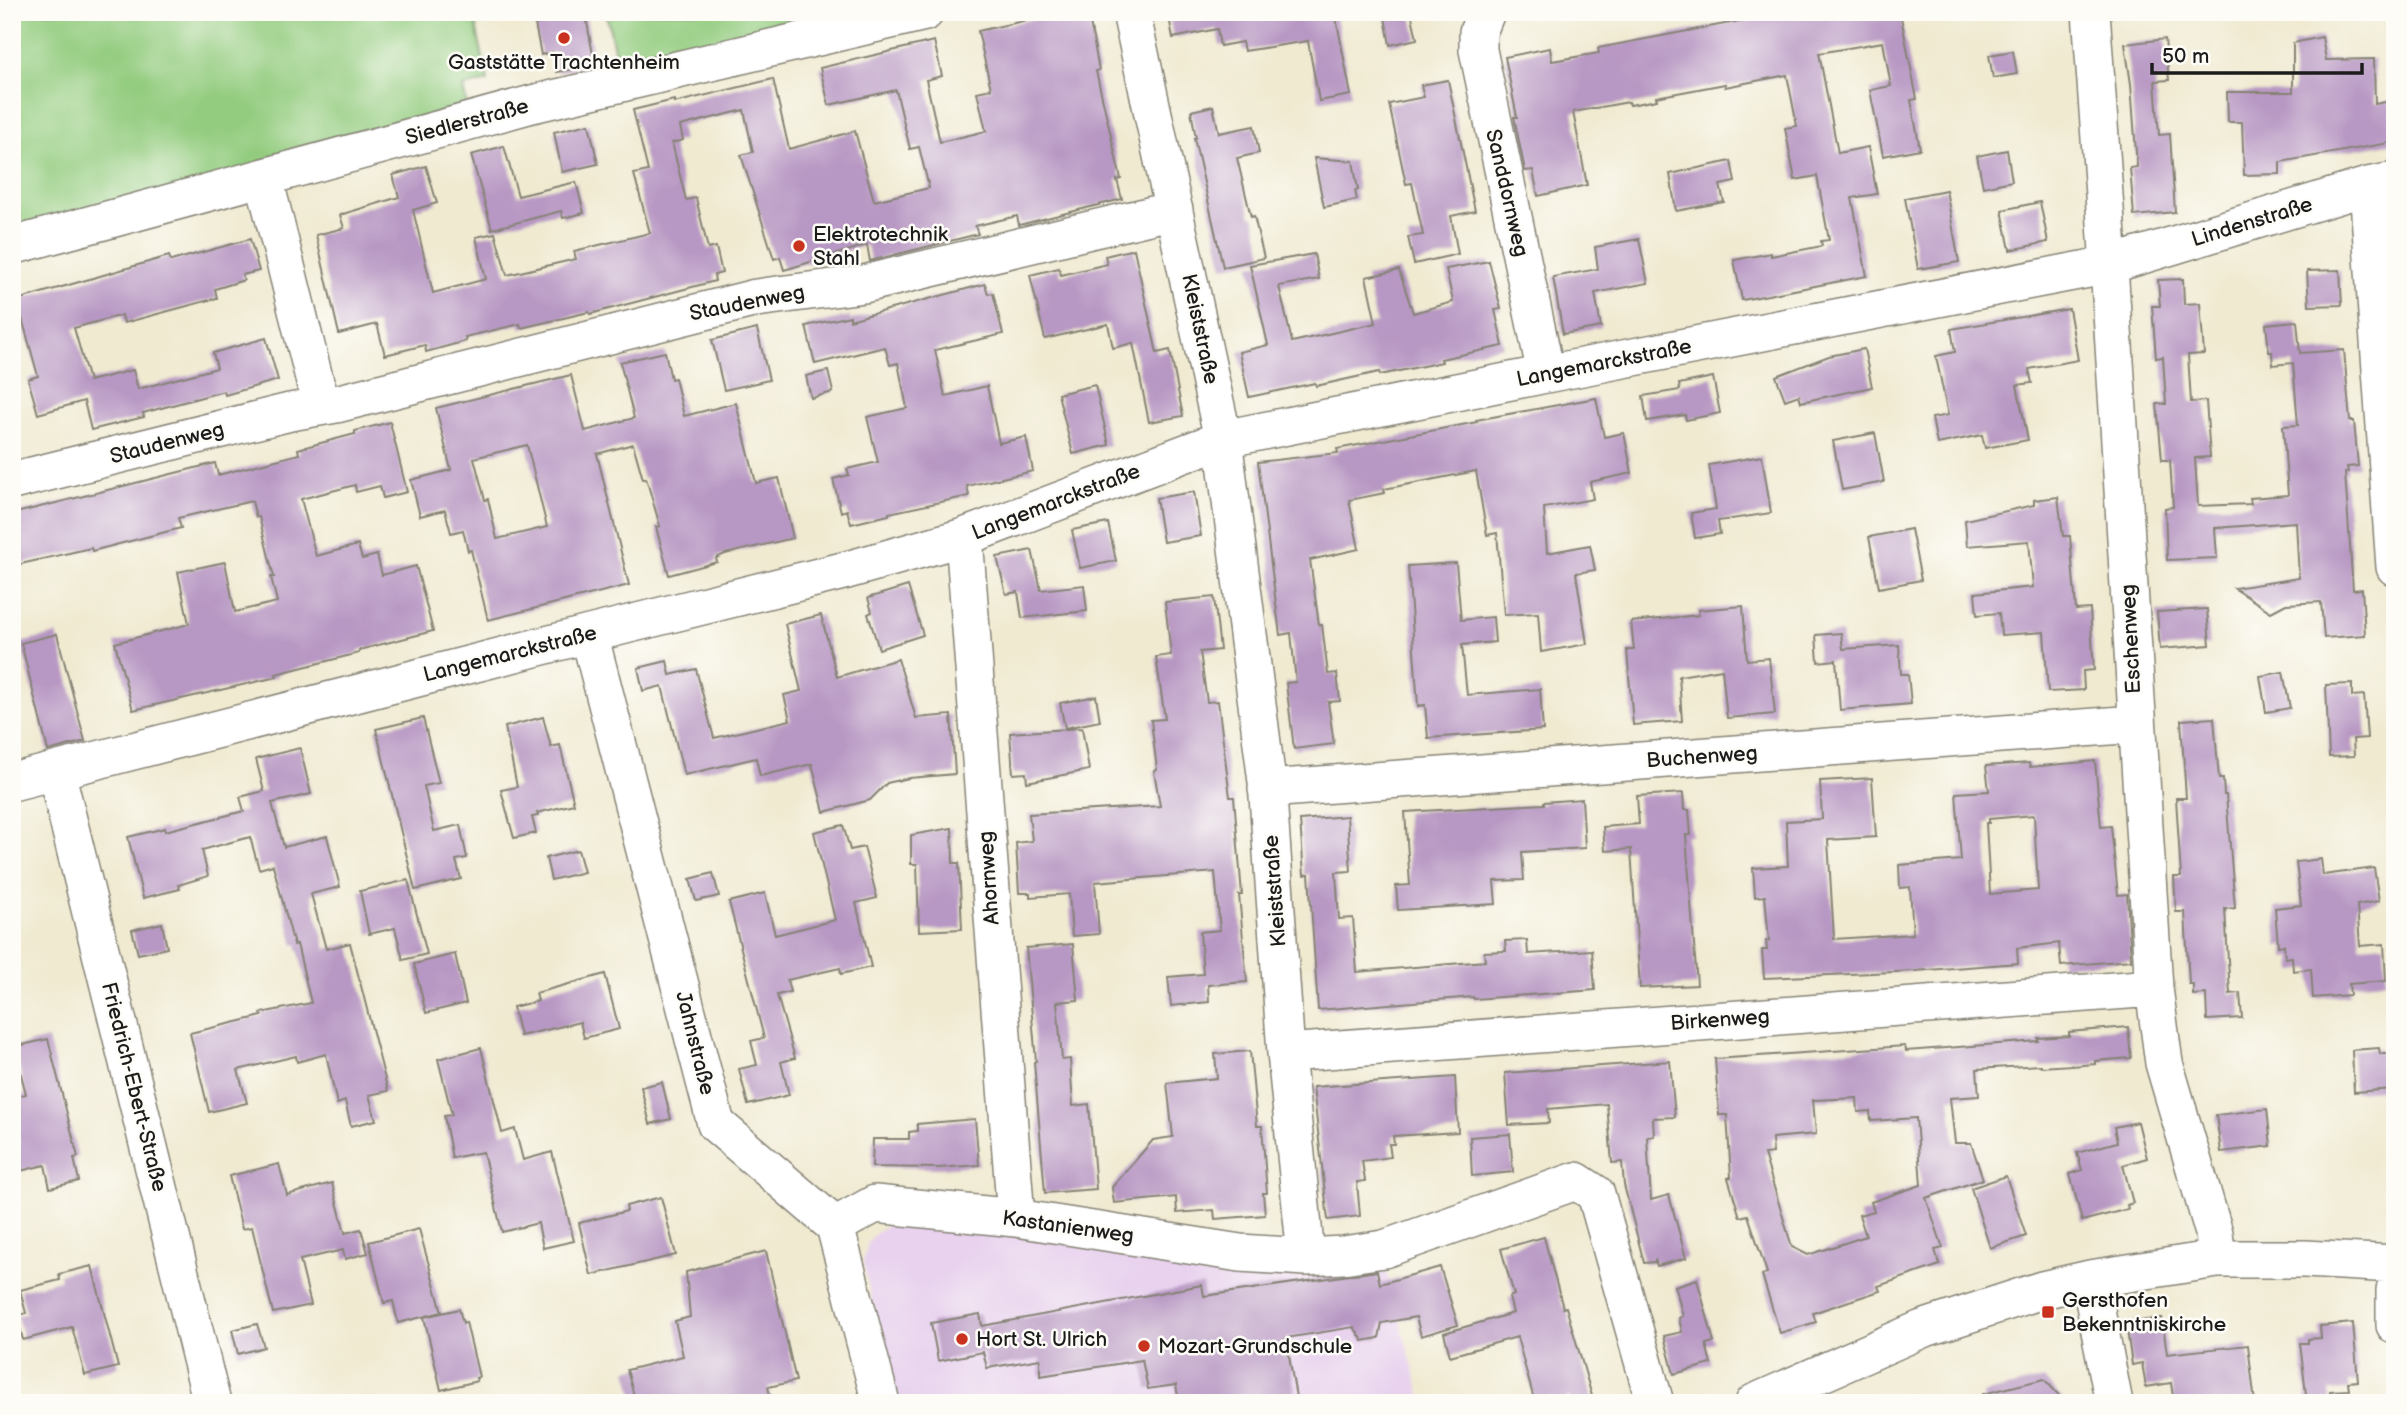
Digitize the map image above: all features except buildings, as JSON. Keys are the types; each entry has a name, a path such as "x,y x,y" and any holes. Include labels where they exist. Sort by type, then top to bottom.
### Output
{"street":[{"name":"Siedlerstraße","path":"12,246 533,104 925,12"},
{"name":"Kleiststraße","path":"1131,12 1223,439 1248,621 1267,789 1286,1053 1306,1258"},
{"name":"Sanddornweg","path":"1486,12 1478,32 1478,50 1546,374"},
{"name":"Eschenweg","path":"2091,12 2154,988 2164,1063 2214,1233 2217,1259"},
{"path":"264,178 321,406"},
{"path":"2381,184 2395,567"},
{"name":"Lindenstraße","path":"2109,265 2381,184"},
{"name":"Staudenweg","path":"12,481 756,298 864,284 1174,210"},
{"name":"Langemarckstraße","path":"12,782 847,570 964,537 1223,439 2109,265"},
{"name":"Ahornweg","path":"964,537 1016,1218"},
{"name":"Jahnstraße","path":"589,634 716,1124 835,1226"},
{"name":"Buchenweg","path":"1267,789 2136,724"},
{"name":"Friedrich-Ebert-Straße","path":"56,771 212,1403"},
{"name":"Birkenweg","path":"1286,1053 2154,988"},
{"path":"1306,1258 1384,1249 1576,1181 1596,1194 1655,1403"},
{"name":"Kastanienweg","path":"835,1226 875,1204 1016,1218 1240,1253 1306,1258"},
{"path":"835,1226 881,1403"},
{"path":"1754,1403 1922,1329 2042,1290 2090,1279 2217,1259 2305,1259 2395,1264"},
{"path":"2090,1279 2114,1403"},
{"path":"2395,1290 2395,1325"}],"shaded area":[{"name":"Mozart-Grundschule","path":"902,1220 1297,1275 1383,1260 1423,1403 895,1403 863,1262 868,1243 875,1234 888,1224"}],"green space":[{"path":"12,12 473,12 488,81 463,87 467,106 12,234"},
{"path":"606,12 855,12 618,68"}],"place":[{"name":"Gaststätte Trachtenheim","path":"564,38"},
{"name":"Elektrotechnik Stahl","path":"799,246"},
{"name":"Gersthofen Bekenntniskirche","path":"2048,1312"},
{"name":"Hort St. Ulrich","path":"962,1339"},
{"name":"Mozart-Grundschule","path":"1144,1346"}]}
